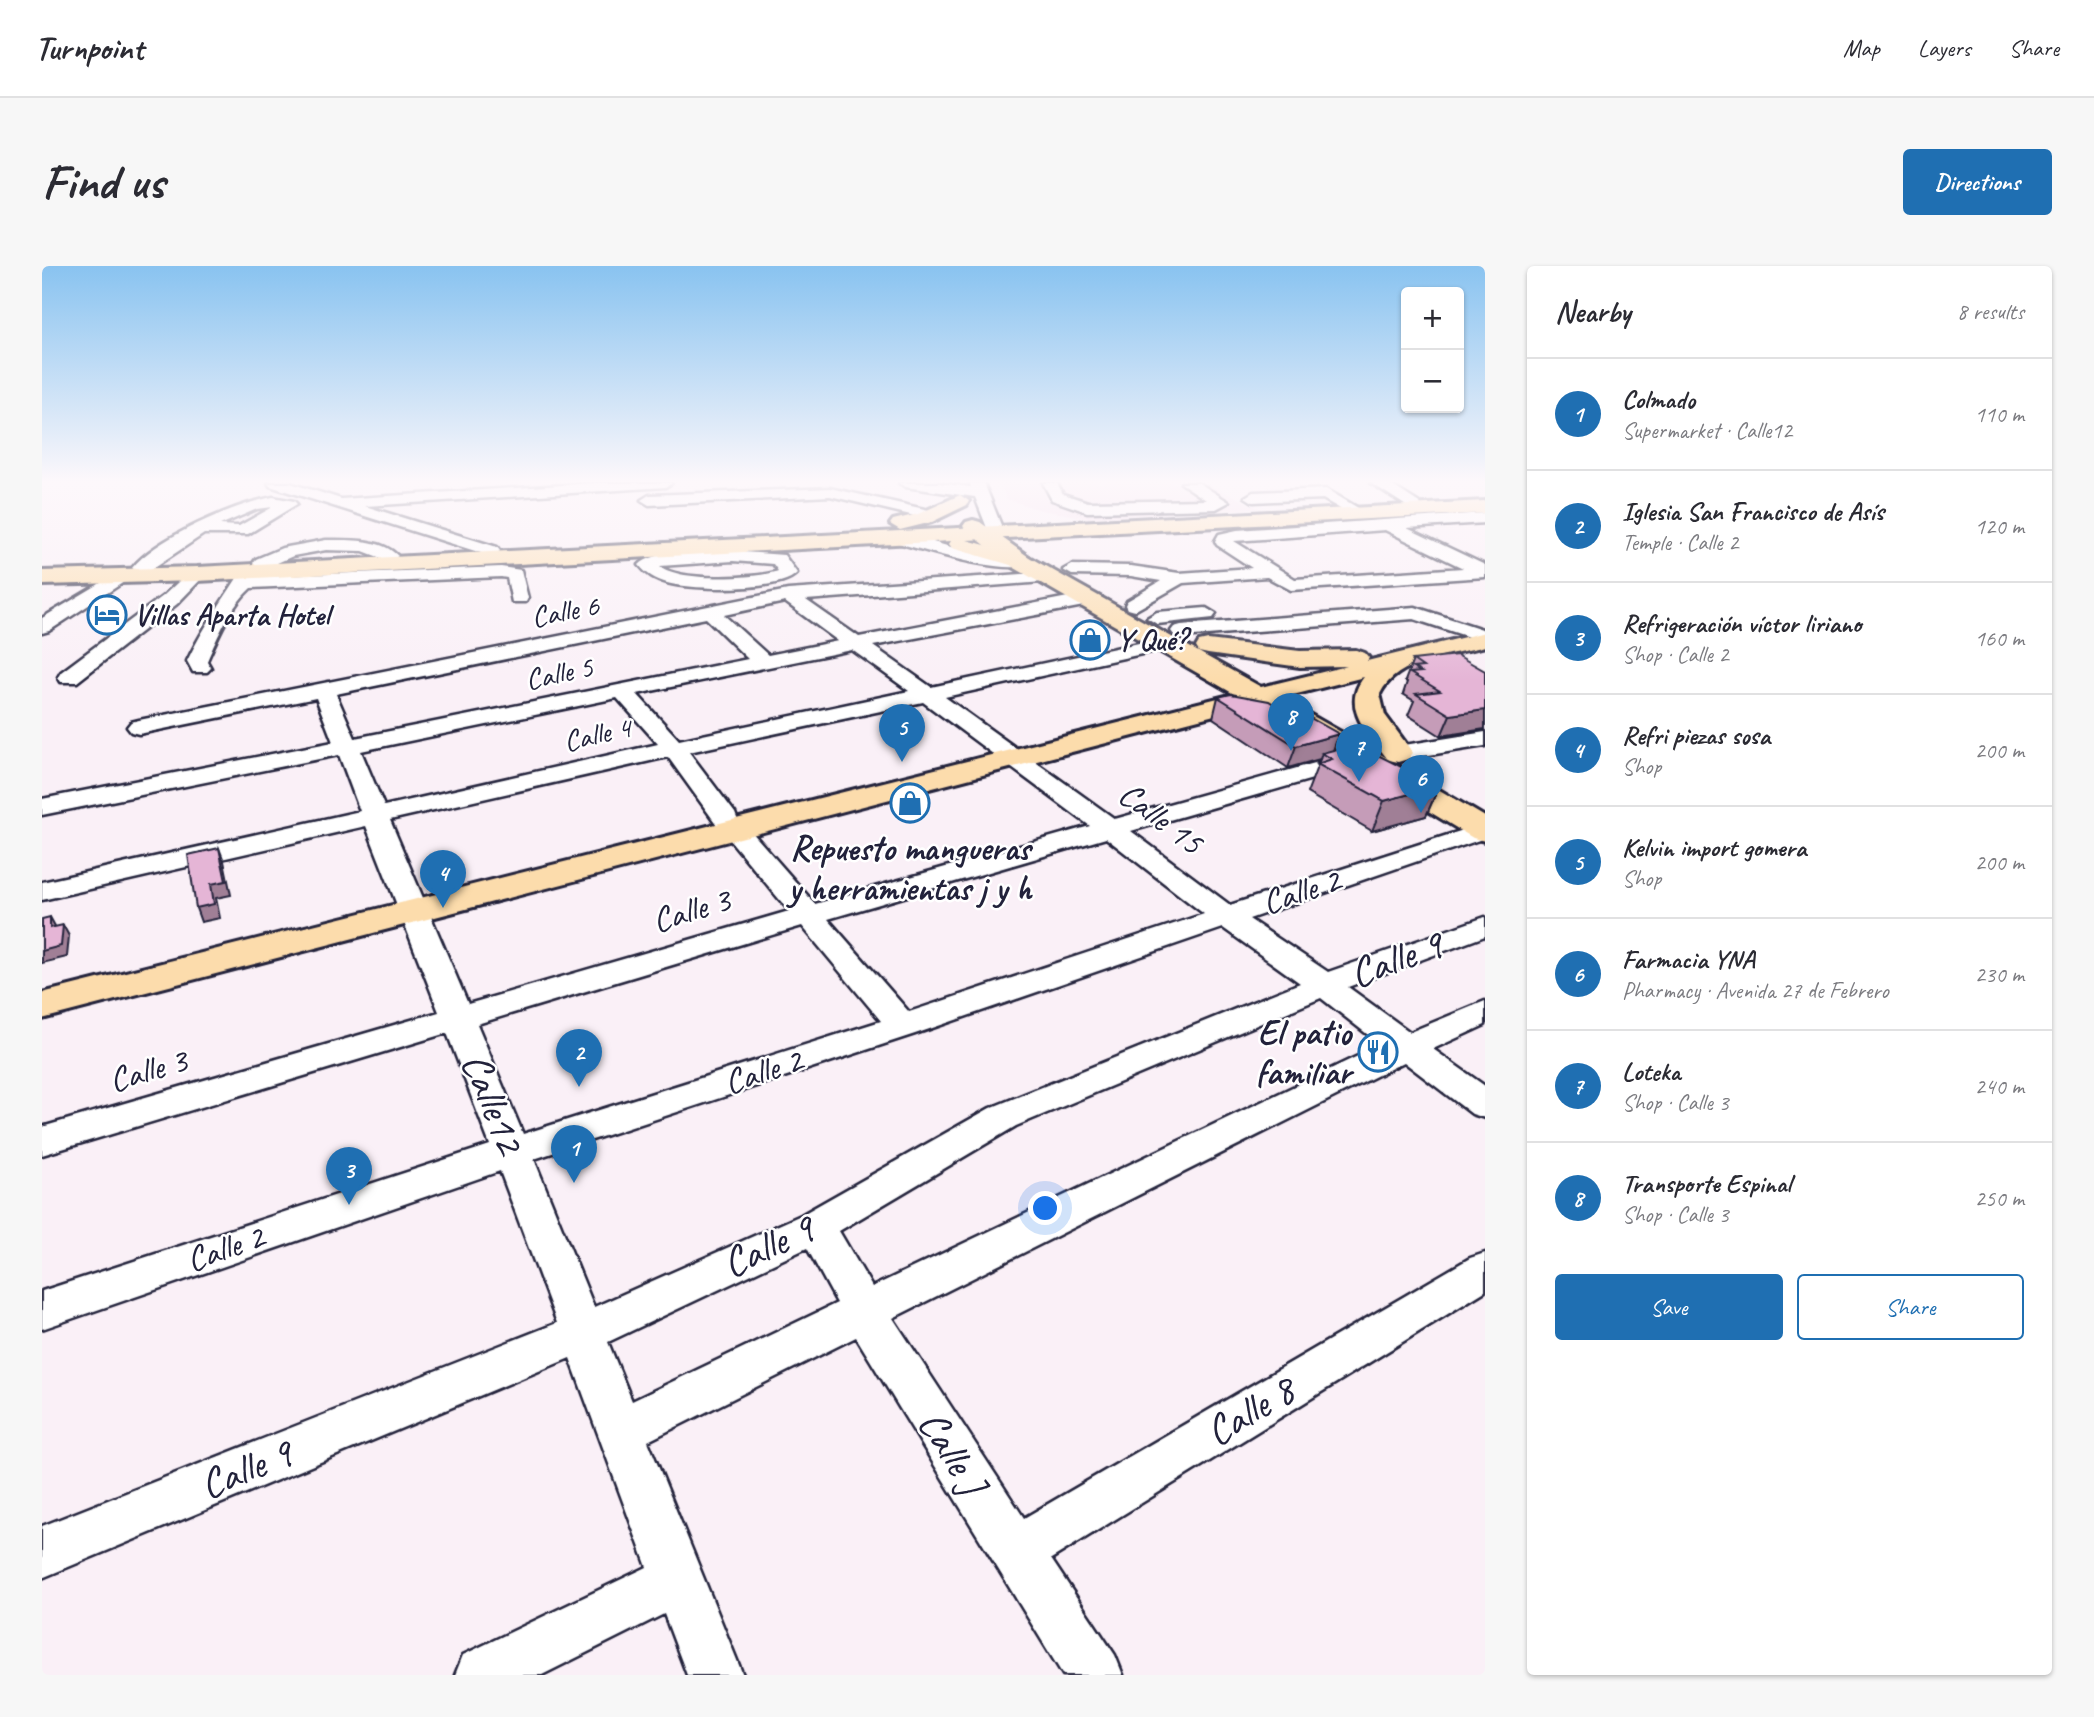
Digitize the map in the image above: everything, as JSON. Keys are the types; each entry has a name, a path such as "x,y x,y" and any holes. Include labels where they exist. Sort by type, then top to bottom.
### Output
{"main road":[{"path":"42,570 141,568 253,572 490,560 627,549"},
{"path":"42,578 191,580 389,556 490,560 730,579 783,549"},
{"path":"985,549 1029,557"},
{"path":"1017,549 1061,573 1157,618 1174,637"},
{"path":"1029,557 1036,549"},
{"path":"1061,573 1089,599 1174,637 1266,690 1398,753"},
{"path":"1482,635 1382,674 1367,690 1369,715 1398,753 1485,824"},
{"path":"1201,653 1300,659 1423,658"},
{"path":"1178,711 1200,694 1204,685 1201,653"},
{"path":"42,991 410,905 1178,711 1423,658"},
{"path":"1266,690 1317,731 1485,824"},
{"path":"1178,711 1240,713 1289,722 1317,731"},
{"path":"42,1006 410,905"}],"street":[{"path":"141,568 166,549"},
{"path":"461,549 515,574 519,598"},
{"path":"1234,549 1291,585 1485,572"},
{"path":"1437,549 1485,572"},
{"path":"707,557 730,579"},
{"path":"730,579 671,579 652,571 648,565 657,561 707,557 730,579 763,661"},
{"name":"Calle 6","path":"139,727 324,690 730,579 788,596 1061,573 1131,571 1179,578 1267,572"},
{"path":"200,668 197,660 202,648 236,593 253,572"},
{"path":"1135,606 1179,578"},
{"path":"69,677 191,580"},
{"path":"42,627 113,581 153,591"},
{"name":"Calle 15","path":"788,596 1010,753 1225,915 1408,1046 1485,1105"},
{"name":"Calle 5","path":"42,807 347,748 852,642 1089,599"},
{"path":"1157,618 1235,612 1261,624"},
{"name":"Calle 4","path":"42,891 1174,637 1261,624 1415,613 1482,635"},
{"name":"Calle12","path":"324,690 513,1152 715,1675"},
{"path":"622,690 674,748 730,824 811,915 903,1026"},
{"path":"1398,753 1485,740"},
{"name":"Calle 3","path":"42,1141 811,915 1364,757"},
{"name":"Calle 2","path":"42,1310 513,1152 903,1026 1485,824"},
{"name":"Calle 9","path":"42,1552 582,1333 815,1226 1003,1117 1324,985 1485,926"},
{"path":"619,1432 1408,1046 1485,1012"},
{"name":"Calle J","path":"815,1226 865,1312 1094,1675"},
{"name":"Calle 8","path":"1015,1552 1485,1270"},
{"path":"482,1675 678,1579"}],"building":[{"path":"1457,655 1485,671 1485,710 1450,715 1416,694 1440,691 1410,673 1421,672 1413,668 1423,667 1413,660"},
{"path":"1231,694 1269,701 1286,712 1296,710 1339,734 1296,746 1218,697"},
{"path":"1356,744 1439,786 1384,801 1317,764 1332,759 1322,753"},
{"path":"219,848 226,881 211,884 214,904 196,908 188,855"},
{"path":"50,917 50,928 63,925 61,946 42,951 42,919"}],"place":[{"name":"Villas Aparta Hotel","path":"107,615"},
{"name":"Y Qué?","path":"1090,640"},
{"name":"Transporte Espinal","path":"1291,751"},
{"name":"Kelvin import gomera","path":"902,762"},
{"name":"Loteka","path":"1359,782"},
{"name":"Repuesto mangueras y herramientas j y h","path":"910,803"},
{"name":"Farmacia YNA","path":"1421,813"},
{"name":"Refri piezas sosa","path":"443,908"},
{"name":"El patio familiar","path":"1378,1052"},
{"name":"Iglesia San Francisco de Asís","path":"579,1087"},
{"name":"Colmado","path":"574,1183"},
{"name":"Refrigeración víctor liriano","path":"349,1205"}]}
